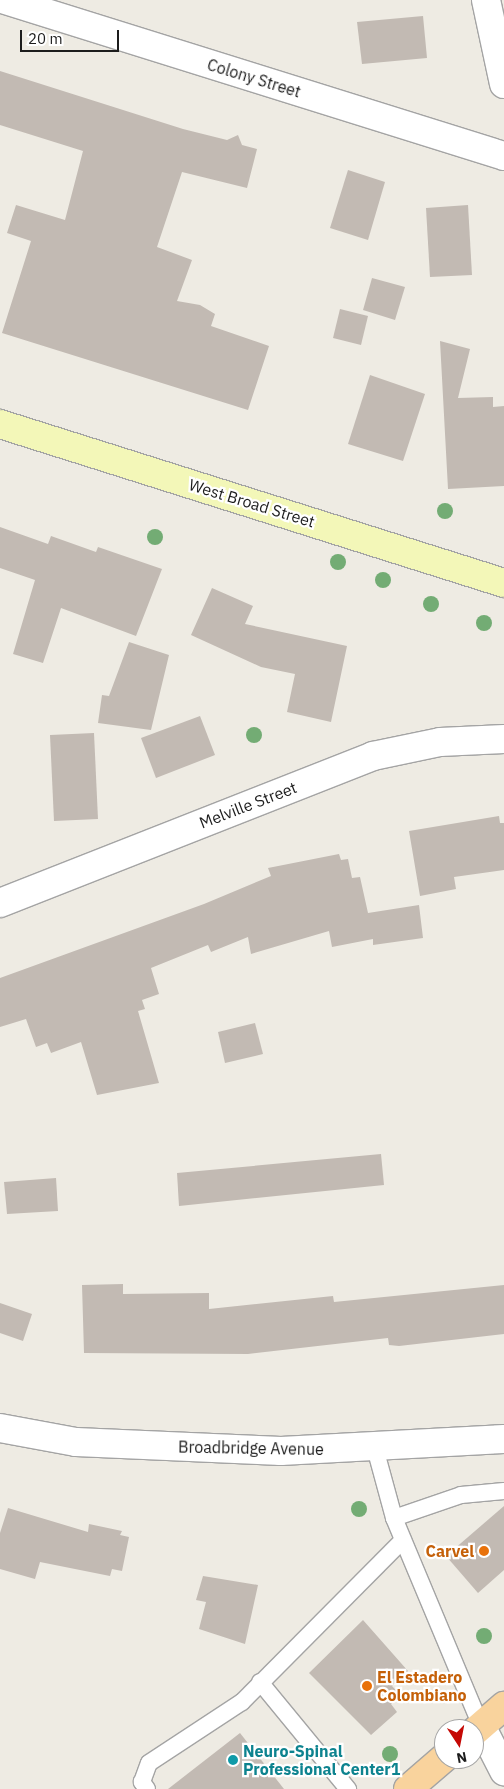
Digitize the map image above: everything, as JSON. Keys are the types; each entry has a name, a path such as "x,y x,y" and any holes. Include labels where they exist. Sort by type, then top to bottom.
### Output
{"main road":[{"name":"West Broad Street","path":"0,424 504,582"},
{"path":"484,1724 504,1706"},
{"path":"408,1789 434,1767"}],"street":[{"name":"Colony Street","path":"5,0 504,156"},
{"path":"486,0 504,84"},
{"name":"Melville Street","path":"0,903 373,756 440,742 504,739"},
{"name":"Broadbridge Avenue","path":"0,1428 76,1442 156,1446 375,1448 504,1439"},
{"path":"484,1739 504,1771"}],"lane":[{"path":"375,1448 394,1518 474,1719"},
{"path":"394,1518 461,1495 504,1491"},
{"path":"147,1789 142,1782 149,1763 242,1702 403,1540"},
{"path":"260,1682 348,1789"}],"building":[{"path":"423,16 427,58 362,64 357,22"},
{"path":"0,71 183,129 227,140 238,135 242,145 257,149 247,188 182,172 157,247 192,260 177,301 200,305 215,314 211,326 269,346 248,410 2,333 31,241 7,233 16,205 65,220 83,151 0,125"},
{"path":"348,170 385,182 368,240 330,228"},
{"path":"468,205 472,275 430,277 426,208"},
{"path":"372,278 405,287 395,320 363,310"},
{"path":"340,309 368,316 361,345 333,338"},
{"path":"440,341 470,349 458,398 493,397 493,407 504,406 504,486 448,489"},
{"path":"370,375 425,394 403,461 348,444"},
{"path":"0,527 48,544 51,536 96,552 98,547 162,569 136,636 61,608 43,663 13,654 35,580 0,568"},
{"path":"212,588 253,606 245,624 347,646 331,722 287,712 295,674 261,667 191,635"},
{"path":"129,642 169,655 151,730 98,723 102,695 109,696"},
{"path":"200,716 215,755 156,778 141,738"},
{"path":"94,733 98,819 54,821 50,735"},
{"path":"499,816 500,823 504,823 504,870 454,877 456,889 420,896 409,831"},
{"path":"339,854 341,860 348,859 352,878 360,877 368,913 419,905 423,938 373,945 373,939 332,947 329,931 251,954 248,937 211,952 208,945 151,968 159,994 142,1000 145,1009 138,1011 159,1083 97,1095 81,1042 51,1053 47,1043 36,1047 26,1019 0,1027 0,978 204,904 271,876 268,868"},
{"path":"255,1023 263,1054 225,1063 218,1032"},
{"path":"381,1154 384,1185 179,1206 177,1173"},
{"path":"56,1178 58,1211 7,1214 4,1182"},
{"path":"123,1284 123,1294 209,1293 209,1309 333,1296 334,1302 504,1285 504,1334 399,1346 389,1345 388,1338 248,1354 84,1353 82,1285"},
{"path":"0,1303 32,1314 23,1341 0,1333"},
{"path":"504,1506 504,1570 478,1593 446,1556"},
{"path":"8,1508 88,1532 89,1524 122,1531 120,1535 129,1537 122,1571 112,1569 110,1576 40,1562 35,1579 0,1569 0,1533"},
{"path":"203,1576 258,1585 245,1644 199,1629 206,1602 196,1600"},
{"path":"363,1620 408,1671 392,1686 401,1696 391,1704 397,1712 371,1735 309,1673"},
{"name":"Neuro-Spinal Professional Center1","path":"240,1733 284,1789 168,1789"}],"place":[{"name":"Carvel","path":"484,1551"},
{"name":"El Estadero Colombiano","path":"367,1686"},
{"name":"Neuro-Spinal Professional Center1","path":"233,1760"}]}
